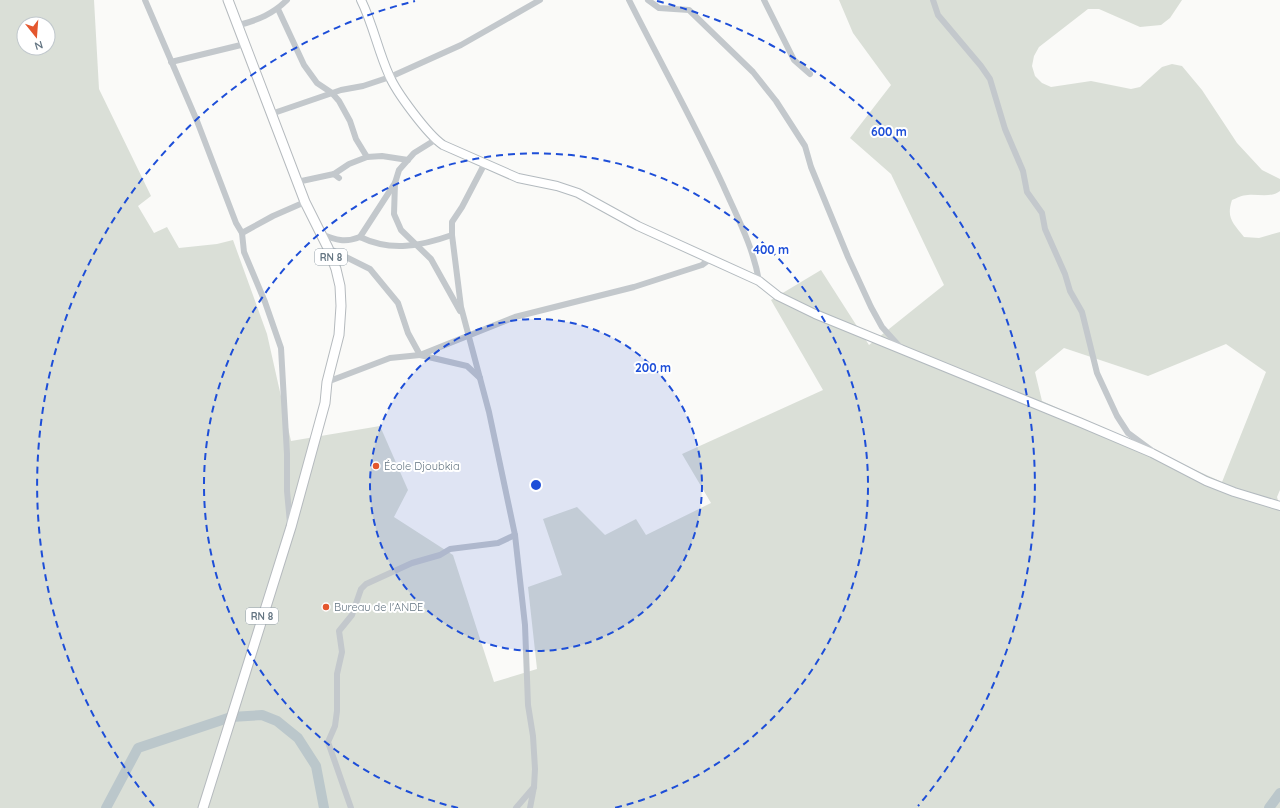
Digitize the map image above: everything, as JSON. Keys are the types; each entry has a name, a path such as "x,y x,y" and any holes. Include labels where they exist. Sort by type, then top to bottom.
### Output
{"main road":[{"name":"RN 8","path":"203,808 291,527 325,403 327,382 339,335 341,306 340,286 336,269 328,248 305,202 239,25 228,0"}],"street":[{"path":"145,0 170,62 197,120 215,172 236,223 242,233 244,252 265,302 281,348 288,454 286,491 291,527"},
{"path":"239,25 260,19 278,9 287,0"},
{"path":"361,0 390,77 416,117 435,140 460,154 485,163 518,178 557,186 578,194 638,226 759,281 778,296 815,314 1152,453 1206,481 1234,492 1280,506"},
{"path":"272,114 332,93 390,77 461,45 540,0"},
{"path":"629,0 685,105 737,212 755,260 759,281"},
{"path":"648,0 659,8 689,10 753,72 776,101 805,146 811,167 848,257 874,314 882,327 904,352"},
{"path":"764,0 794,60 810,74"},
{"path":"933,0 938,15 981,66 990,79 1005,129 1023,171 1027,192 1042,213 1045,229 1065,274 1070,291 1082,312 1097,373 1117,416 1128,433 1151,450 1152,453"},
{"path":"278,9 304,65 317,83 332,93 350,121 356,139 367,157"},
{"path":"170,62 245,44"},
{"path":"435,140 414,153 399,170 395,183 394,214 401,230 437,269 463,316"},
{"path":"297,182 336,176 349,164 367,157 382,156 408,160"},
{"path":"485,163 462,207 452,222 452,235 463,316 481,380 516,535 527,662 528,704 533,736 534,787 530,808"},
{"path":"321,234 337,241 349,242 360,237 395,183"},
{"path":"242,233 273,216 305,202"},
{"path":"360,237 370,242 407,247 452,235"},
{"path":"328,248 370,269 398,303 408,333 420,355 467,366 481,380"},
{"path":"327,382 390,358 420,355 515,317 634,287 702,265 710,258"},
{"path":"351,808 328,742 335,726 337,711 337,674 342,652 339,631 352,615 361,589 366,584 412,563 440,555 450,549 498,543 516,535"},
{"path":"516,808 534,787"}],"shaded area":[{"path":"0,0 94,0 99,89 151,196 138,206 154,233 167,227 179,248 217,244 233,240 267,334 291,441 380,426 408,490 394,517 453,555 494,682 537,669 528,587 562,575 543,519 577,507 605,535 636,519 646,535 711,503 682,454 823,390 771,300 821,270 869,345 944,285 891,174 850,138 891,85 853,33 839,0 1182,0 1170,18 1161,25 1140,27 1099,9 1088,9 1039,47 1034,56 1032,66 1035,76 1042,83 1051,87 1091,81 1131,89 1140,87 1162,67 1172,64 1182,66 1202,90 1237,143 1262,170 1280,179 1280,191 1276,193 1269,195 1246,195 1232,200 1230,206 1230,216 1244,237 1259,238 1280,232 1280,490 1277,497 1280,507 1280,808 0,808","holes":["1226,344 1266,372 1222,482 1042,401 1035,372 1064,348 1148,376"]}],"waterway":[{"path":"106,808 138,748 231,717 262,715 277,721 298,738 316,766 324,808"},
{"path":"1269,808 1280,793"}],"place":[{"name":"École Djoubkia","path":"376,466"},
{"name":"Bureau de l'ANDE","path":"326,607"}]}
